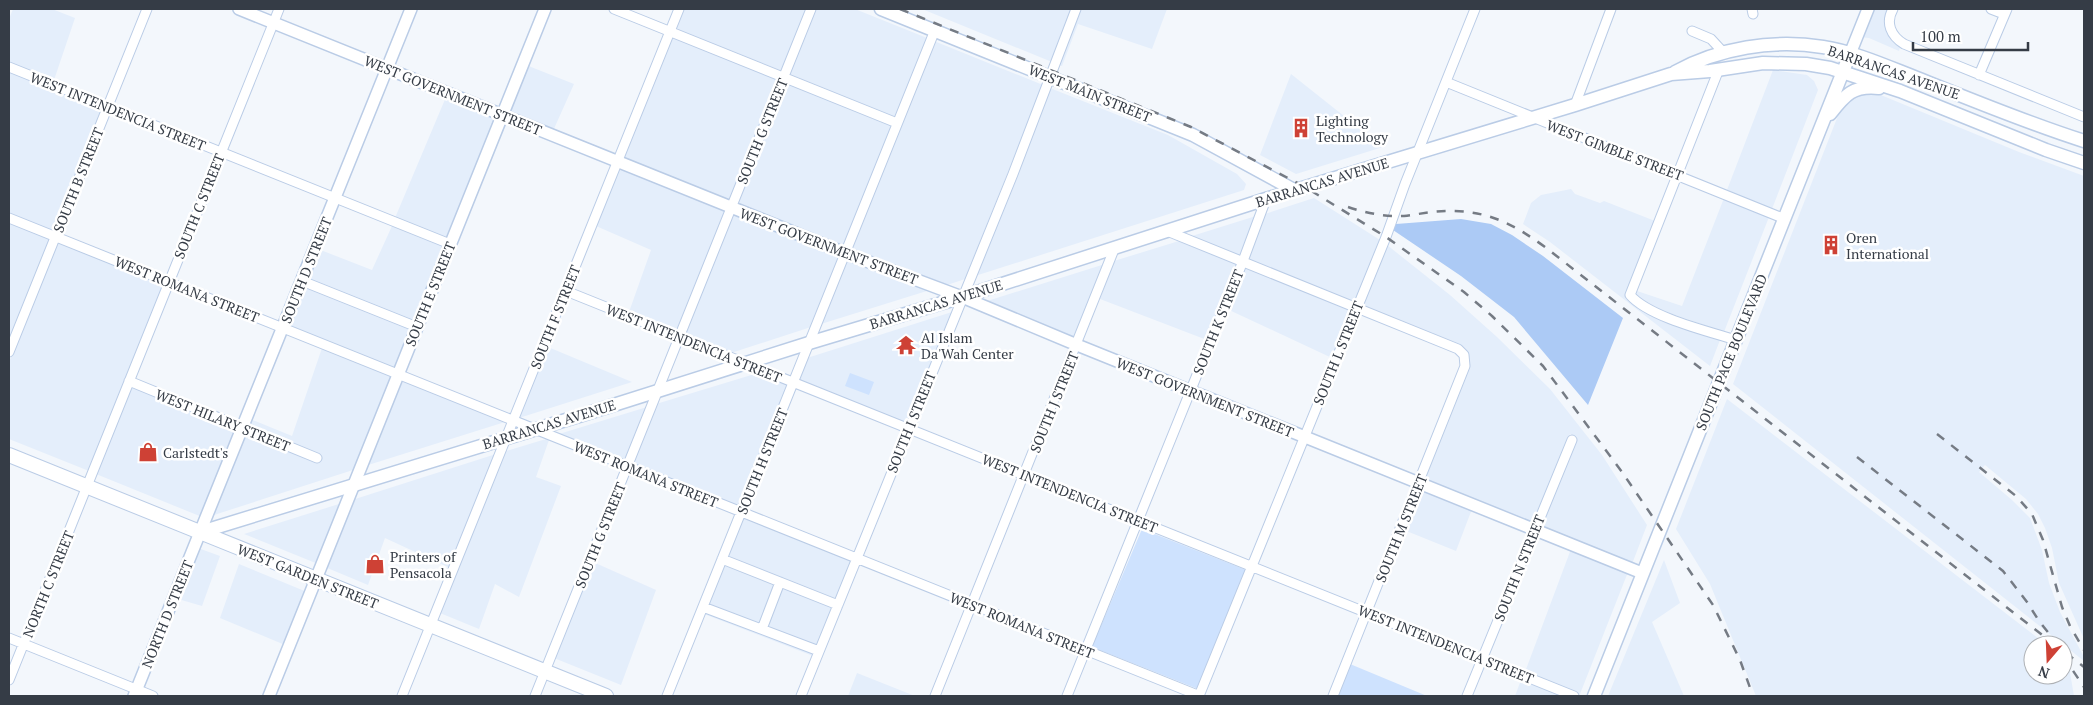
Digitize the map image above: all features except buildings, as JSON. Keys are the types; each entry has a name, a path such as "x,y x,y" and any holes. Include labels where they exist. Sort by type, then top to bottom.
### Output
{"main road":[{"name":"WEST MAIN STREET","path":"881,9 1193,135 1294,190"},
{"name":"BARRANCAS AVENUE","path":"201,532 962,297 1266,198 1574,106 1671,74 1694,62 1723,52 1757,46 1794,44 1825,47 1850,54 2084,141"},
{"name":"SOUTH PACE BOULEVARD","path":"1594,696 1850,54"},
{"name":"BARRANCAS AVENUE","path":"1671,74 1763,62 1806,64 1843,71 1900,91 2046,150 2084,163"},
{"path":"1822,124 1842,99 1851,92 1868,87 1900,91"},
{"name":"WEST GARDEN STREET","path":"9,455 606,696"}],"street":[{"name":"SOUTH B STREET","path":"9,352 147,9"},
{"name":"WEST GOVERNMENT STREET","path":"239,9 845,253 962,297 1642,573"},
{"name":"SOUTH C STREET","path":"87,487 279,9"},
{"name":"SOUTH D STREET","path":"201,532 412,9"},
{"name":"SOUTH E STREET","path":"269,696 545,9"},
{"path":"614,9 897,123"},
{"name":"SOUTH F STREET","path":"402,696 679,9"},
{"name":"SOUTH G STREET","path":"535,696 811,9"},
{"name":"SOUTH I STREET","path":"801,696 1076,9"},
{"name":"SOUTH L STREET","path":"1200,696 1475,9"},
{"path":"1574,106 1611,9"},
{"name":"SOUTH PACE BOULEVARD","path":"1850,54 1868,9"},
{"path":"1893,9 1889,18 1890,28 1893,34 1904,44 2084,117"},
{"path":"1979,75 2006,12 1991,9"},
{"name":"SOUTH H STREET","path":"667,696 934,30"},
{"path":"1692,31 1711,39 1723,52"},
{"name":"WEST INTENDENCIA STREET","path":"9,67 450,244"},
{"path":"1719,69 1630,295 1642,306 1660,314 1736,340"},
{"name":"WEST GIMBLE STREET","path":"1446,82 1785,219"},
{"name":"SOUTH K STREET","path":"1068,696 1243,261 1266,198"},
{"name":"WEST ROMANA STREET","path":"9,218 1200,696"},
{"path":"1167,231 1357,307"},
{"name":"SOUTH J STREET","path":"935,696 1115,247"},
{"path":"302,280 417,327"},
{"name":"WEST INTENDENCIA STREET","path":"566,291 1574,696"},
{"name":"SOUTH M STREET","path":"1333,696 1466,366 1465,359 1458,349 1357,307"},
{"name":"WEST HILARY STREET","path":"129,381 317,458"},
{"name":"SOUTH N STREET","path":"1467,696 1572,440"},
{"name":"NORTH C STREET","path":"9,680 87,487"},
{"name":"NORTH D STREET","path":"135,693 201,532"},
{"path":"722,559 838,605"},
{"path":"762,629 780,582"},
{"path":"703,606 819,651"},
{"path":"9,638 135,693 153,696"}],"shaded area":[{"path":"13,9 52,9 75,18 54,80 9,62 9,19"},
{"path":"684,9 807,9 782,71 676,29"},
{"path":"815,9 855,9 927,38 895,117 789,74"},
{"path":"922,9 1072,9 1052,62"},
{"path":"1080,9 1167,9 1152,49 1078,24 1062,66 1059,65"},
{"path":"1872,9 1888,9 1885,27 1890,38 1900,47 1899,51 1869,38 1860,37"},
{"path":"672,37 779,79 730,202 623,159"},
{"path":"934,41 1043,85 965,279 944,286 850,250"},
{"path":"526,65 574,84 553,131 507,112"},
{"path":"1773,70 1807,75 1814,81 1818,90 1772,209 1727,190"},
{"path":"9,72 102,109 53,231 9,213"},
{"path":"1291,74 1383,147 1296,174 1260,155"},
{"path":"786,82 892,125 843,247 737,205"},
{"path":"1050,88 1168,135 1237,174 1246,184 1244,190 975,276"},
{"path":"1876,93 2019,152 2084,176 2084,639 2059,583 2052,548 2038,514 2026,499 1985,465 1979,472 2030,518 2042,550 2049,583 2060,612 2072,635 2051,635 1733,384 1839,113 1847,102 1858,95"},
{"path":"446,97 497,118 448,239 395,218"},
{"path":"620,167 726,210 677,331 629,312 651,250 596,226"},
{"path":"1571,189 1575,194 1600,203 1604,201 1655,221 1625,298 1640,309 1658,318 1720,340 1710,366 1550,242 1523,224 1531,203 1541,195"},
{"path":"1314,198 1380,240 1355,302 1248,259 1265,214"},
{"path":"1724,198 1769,217 1724,332 1661,310 1644,302 1634,294 1646,265 1637,291 1682,306"},
{"path":"734,213 840,256 811,327 731,353 685,334"},
{"path":"1256,216 1241,256 1192,236"},
{"path":"1461,219 1491,224 1512,235 1543,256 1623,318 1588,405 1514,317 1461,276 1393,230 1396,224"},
{"path":"9,222 50,239 9,341"},
{"path":"392,226 445,247 396,368 288,325 318,249 372,270"},
{"path":"1179,241 1237,264 1207,340 1100,299 1114,261"},
{"path":"57,242 164,285 89,471 9,439 9,362"},
{"path":"1387,245 1450,295 1497,337 1550,389 1602,455 1647,525 1632,564 1539,527 1577,437 1570,434 1532,524 1424,481 1469,368 1470,360 1468,353 1459,344 1362,305"},
{"path":"847,258 930,290 821,324"},
{"path":"1105,264 1075,340 984,302"},
{"path":"1245,267 1351,310 1332,358 1227,309"},
{"path":"952,312 907,423 798,380 807,358"},
{"path":"548,347 632,382 519,418"},
{"path":"322,348 393,377 356,469 211,516 244,433 319,463 322,455 247,425 250,419 292,436"},
{"path":"758,373 788,385 739,507 632,464 656,404"},
{"path":"850,373 874,382 869,395 845,386"},
{"path":"400,380 505,422 365,466"},
{"path":"131,387 237,430 202,517 96,474"},
{"path":"1727,399 2034,635 2023,635 2023,685 2072,685 2074,696 1756,696 1710,584 1676,529"},
{"path":"647,407 625,461 559,434"},
{"path":"546,439 549,440 536,477 561,486 519,597 495,584 479,629 440,613 506,451"},
{"path":"496,454 450,568 385,538 368,585 325,567 352,500"},
{"path":"1421,489 1472,509 1456,551 1404,530"},
{"path":"342,503 318,564 244,534"},
{"path":"743,518 851,561 813,656 704,614"},
{"path":"1142,529 1246,570 1198,689 1092,647"},
{"path":"198,548 220,556 202,606 178,599"},
{"path":"1571,549 1628,572 1580,694 1525,672"},
{"path":"1664,560 1680,603 1652,622 1684,696 1608,696"},
{"path":"593,562 656,590 621,685 554,658"},
{"path":"239,564 307,592 285,645 220,618"},
{"path":"2073,636 2084,657 2084,661 2073,652"},
{"path":"1350,664 1427,696 1338,695"},
{"path":"857,673 915,696 848,696"},
{"path":"1521,680 1562,696 1515,696"}],"railway":[{"path":"900,9 1191,127 1305,187 1386,237 1464,292 1492,316 1543,366 1622,472 1713,605 1740,660 1753,696"},
{"path":"1348,207 1390,216 1441,211 1468,212 1492,217 1524,233 1545,247 2042,635"},
{"path":"1937,434 2016,496 2032,514 2043,540 2062,607 2070,626 2084,650"},
{"path":"1857,457 2003,571 2050,635"},
{"path":"2073,658 2084,667"},
{"path":"2073,671 2084,687"}],"place":[{"name":"Lighting Technology","path":"1301,128"},
{"name":"Oren International","path":"1831,245"},
{"name":"Al Islam Da'Wah Center","path":"906,345"},
{"name":"Carlstedt's","path":"148,452"},
{"name":"Printers of Pensacola","path":"375,564"}]}
